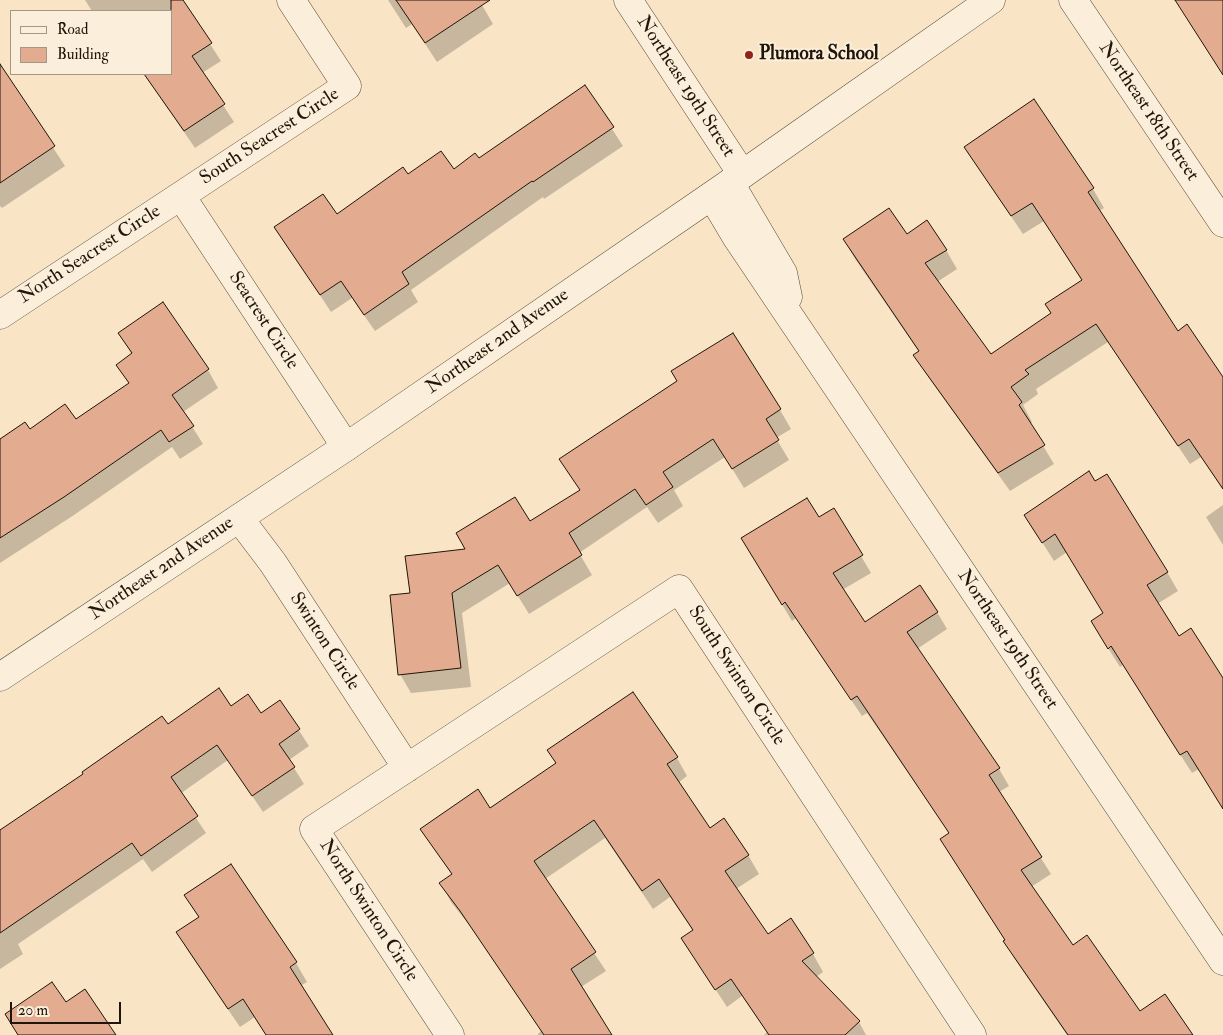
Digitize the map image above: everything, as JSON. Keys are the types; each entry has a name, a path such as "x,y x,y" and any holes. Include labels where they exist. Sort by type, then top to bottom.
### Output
{"street":[{"name":"South Seacrest Circle","path":"181,196 348,86 291,0"},
{"name":"Northeast 19th Street","path":"628,0 728,184 783,273 792,318 1223,961"},
{"name":"Northeast 2nd Avenue","path":"0,677 346,447 991,0"},
{"name":"Northeast 18th Street","path":"1073,0 1223,223"},
{"name":"North Seacrest Circle","path":"0,315 181,196"},
{"name":"Seacrest Circle","path":"181,196 346,447"},
{"name":"Swinton Circle","path":"240,518 273,563 407,768"},
{"name":"South Swinton Circle","path":"407,768 678,589 972,1035"},
{"name":"North Swinton Circle","path":"407,768 314,829 450,1035"}],"building":[{"path":"171,0 183,0 212,43 192,56 225,104 184,131 145,75 172,75"},
{"path":"396,0 490,0 425,43"},
{"path":"1175,0 1223,0 1223,75"},
{"path":"0,64 55,146 0,183"},
{"path":"585,85 614,127 532,181 402,272 409,284 364,315 341,281 320,295 274,227 323,194 337,214 403,167 408,174 441,151 454,169 475,153 479,158"},
{"path":"1034,99 1094,188 1088,192 1178,331 1187,324 1223,377 1223,489 1189,439 1178,446 1096,324 1025,370 1029,374 1011,387 1022,402 1019,405 1045,445 998,473 913,355 919,351 843,239 889,208 907,234 927,220 947,250 925,263 991,354 1051,313 1045,304 1082,280 1032,203 1011,216 964,147"},
{"path":"163,302 209,369 172,395 194,426 169,442 161,430 64,497 0,538 0,439 25,422 30,429 65,404 76,419 129,383 116,365 132,353 118,333"},
{"path":"733,333 781,409 766,419 779,440 732,469 713,439 663,472 673,487 646,505 635,489 569,533 582,555 517,596 498,565 452,593 461,668 398,675 390,595 410,593 405,556 465,549 456,533 515,497 530,521 580,490 559,459 677,381 671,371"},
{"path":"1089,471 1095,481 1107,474 1168,572 1147,585 1179,636 1191,628 1223,678 1223,809 1187,751 1180,755 1111,646 1108,649 1091,621 1103,613 1055,534 1042,543 1024,515"},
{"path":"807,498 819,517 834,508 863,555 833,573 865,622 920,585 938,612 907,632 1000,768 989,775 1042,857 1021,870 1073,945 1087,935 1140,1011 1165,994 1193,1035 1068,1035 1003,941 1005,940 940,839 949,833 857,696 851,700 785,602 782,605 741,538"},
{"path":"219,688 231,706 248,694 261,713 280,700 300,729 279,744 295,767 252,796 217,745 171,777 198,816 141,856 132,843 0,933 0,830 83,774 82,772 162,716 168,724"},
{"path":"633,692 678,757 667,764 710,828 724,818 749,855 725,871 768,934 791,918 814,953 802,961 860,1021 845,1035 769,1035 731,979 715,990 681,938 693,930 659,879 642,891 594,820 534,861 596,952 571,969 612,1035 544,1035 439,883 452,874 420,829 478,789 490,808 556,763 547,750"},
{"path":"231,864 297,962 290,967 333,1035 266,1035 243,999 228,1009 176,932 199,917 184,895"},
{"path":"52,982 66,1002 85,989 116,1035 18,1035 5,1014"}],"place":[{"name":"Plumora School","path":"749,55"}]}
